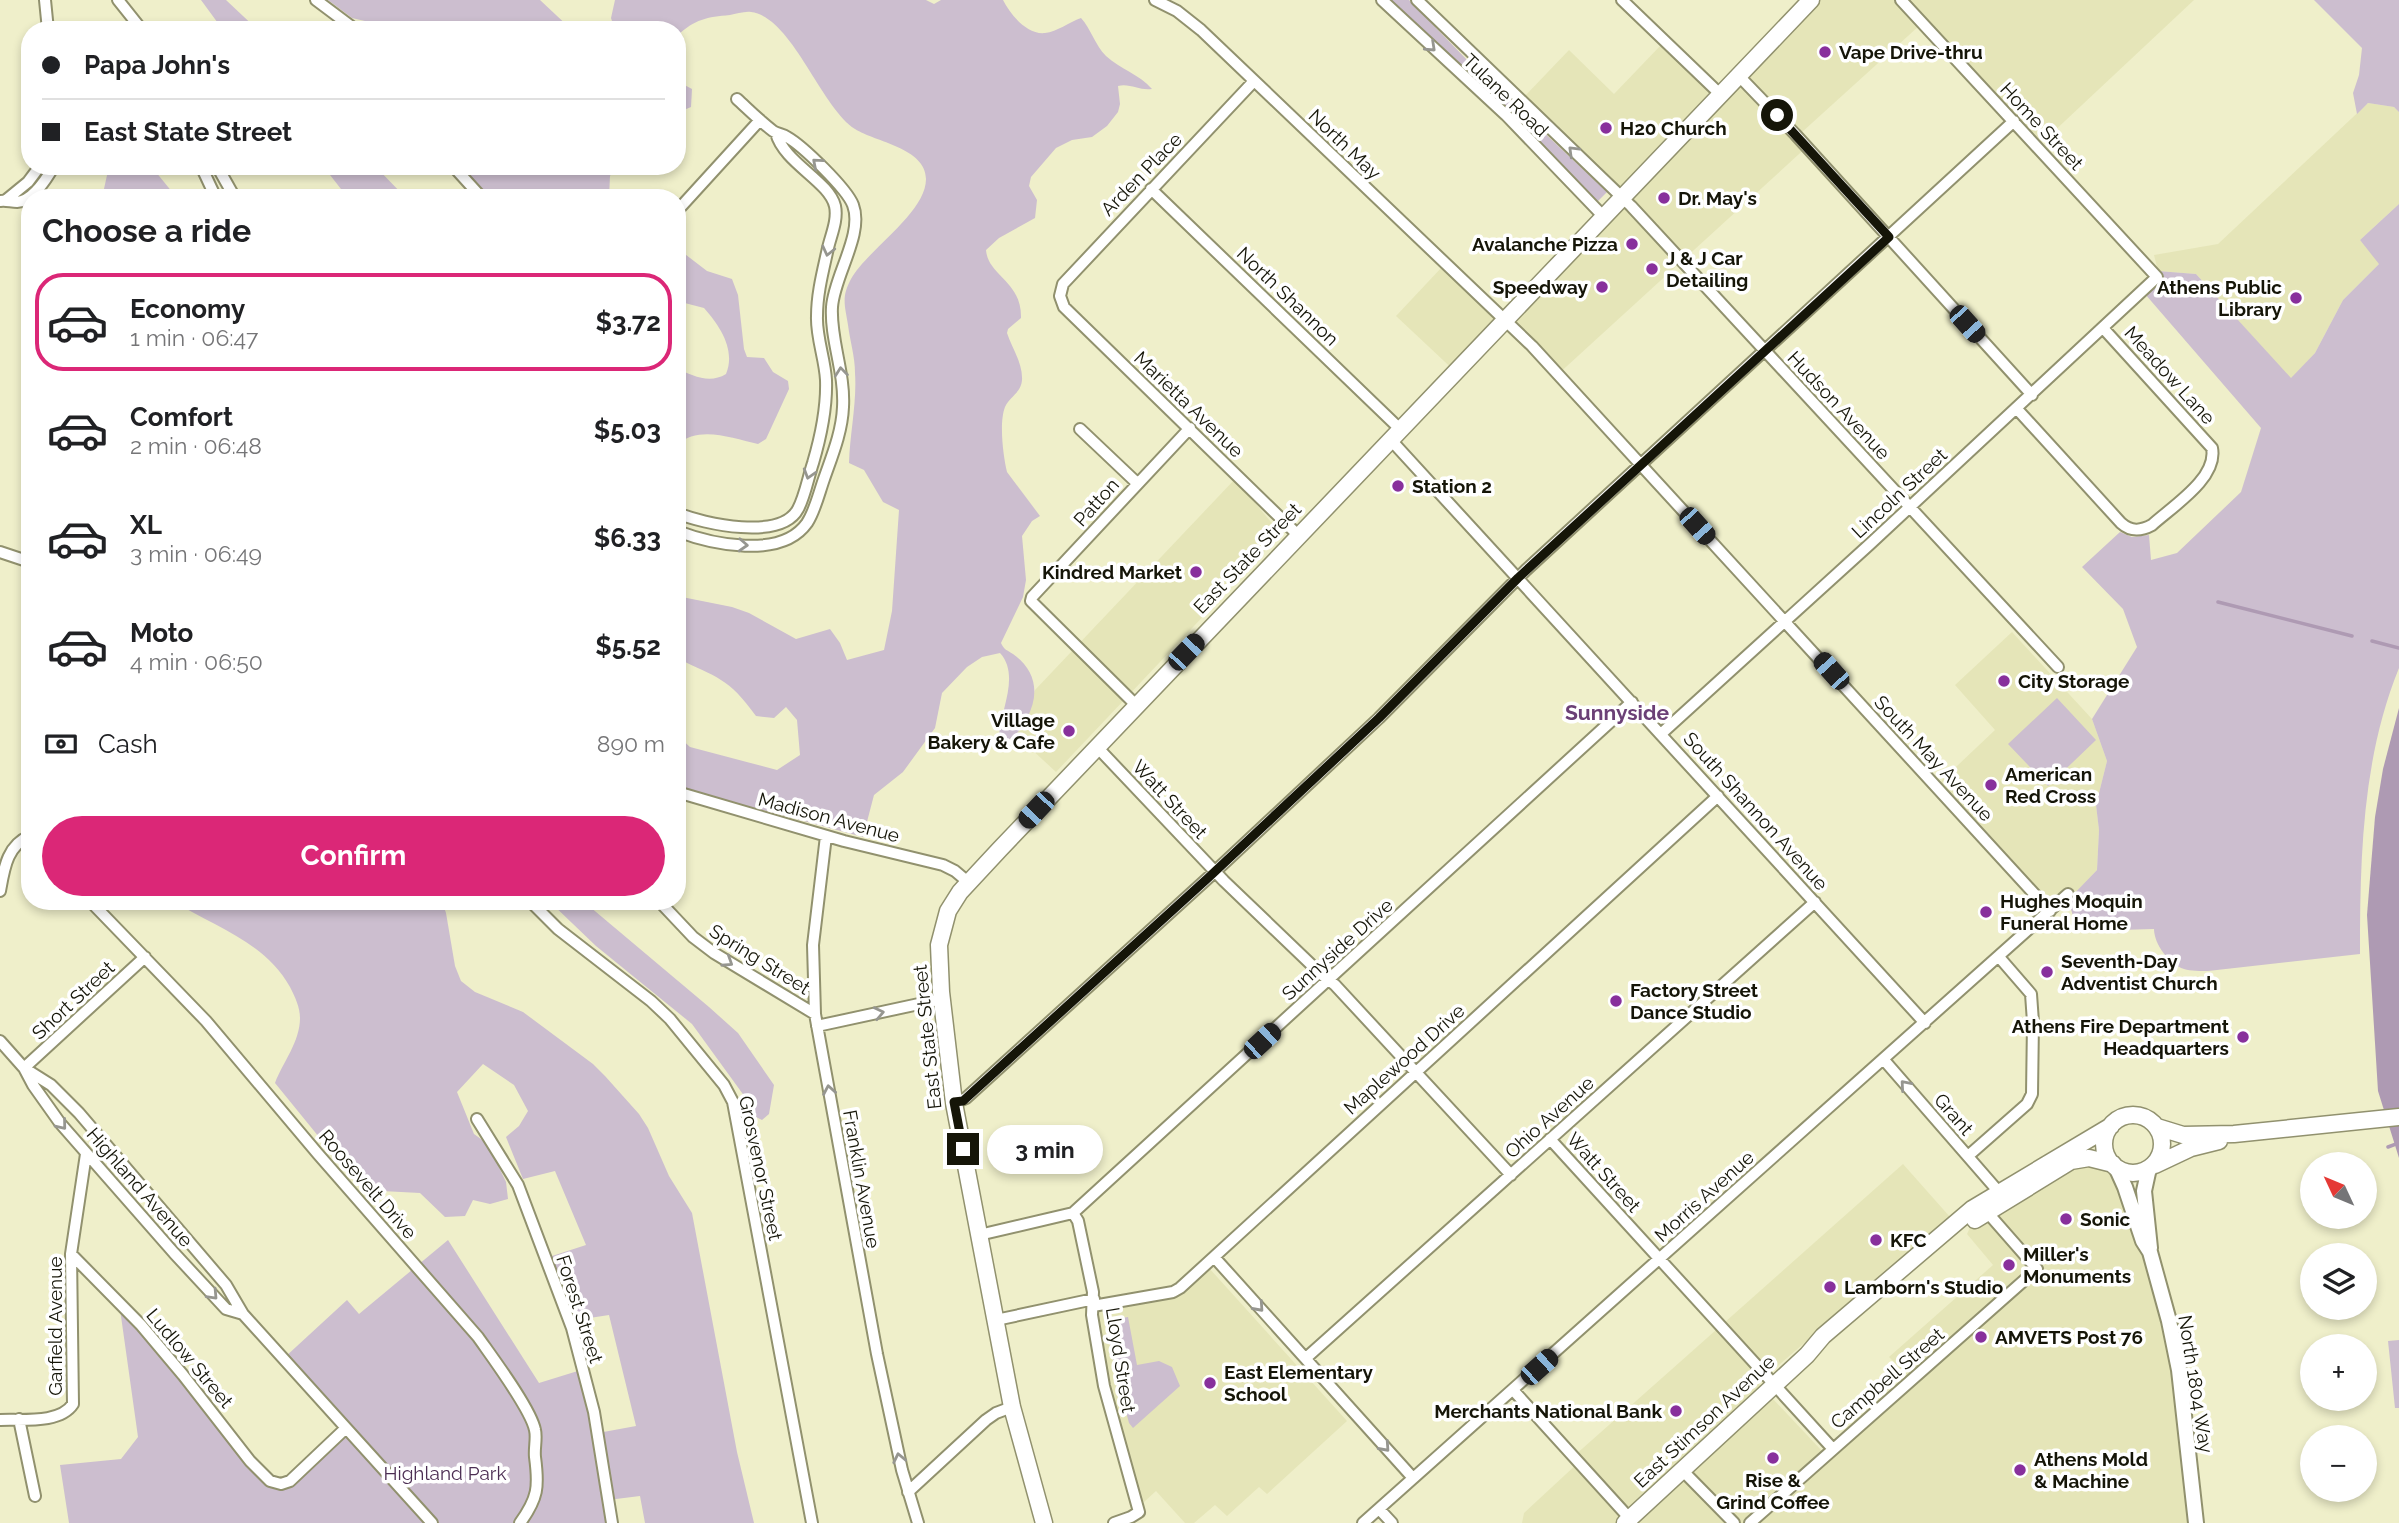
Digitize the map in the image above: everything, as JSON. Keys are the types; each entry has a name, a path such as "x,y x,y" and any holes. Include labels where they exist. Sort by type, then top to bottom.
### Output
{"main road":[{"name":"East State Street","path":"1044,1523 1012,1407 954,1102 939,950 941,930 948,911 968,882 1811,0"},
{"path":"2151,1167 2159,1158 2162,1146 2157,1127 2147,1118 2134,1115 2120,1118 2111,1126 2104,1144 2114,1166 2135,1173 2151,1167 2191,1148 2234,1134"},
{"path":"2157,1127 2183,1135 2234,1134 2399,1117"},
{"name":"East Stimson Avenue","path":"1629,1521 1807,1355 1823,1336 1972,1209 1998,1191 2111,1126"},
{"name":"East Stimson Avenue","path":"1807,1355 1829,1344 1958,1233 1987,1212 2071,1161 2089,1158 2114,1166"}],"street":[{"path":"45,0 47,21"},
{"path":"118,0 135,21"},
{"path":"316,0 344,21"},
{"name":"North May","path":"1155,0 1201,30 1505,320"},
{"name":"Tulane Road","path":"1382,0 1506,115 1604,217"},
{"name":"Tulane Road","path":"1417,0 1622,198"},
{"path":"1622,0 1721,95"},
{"name":"Home Street","path":"1901,0 2157,277"},
{"path":"1177,12 1184,1"},
{"path":"1740,76 2032,395"},
{"name":"Arden Place","path":"1060,296 1063,284 1254,81"},
{"path":"686,534 720,544 752,546 772,544 791,537 806,525 835,448 843,407 842,370 832,321 832,307 834,290 856,218 852,203 842,187 787,136 776,133 737,99"},
{"path":"686,201 760,120"},
{"path":"954,1102 966,1098 1214,871 1379,718 1518,578 2014,121"},
{"path":"686,517 734,527 765,527 784,521 797,511 817,450 826,409 826,377 816,321 817,297 836,219 835,205 828,194 779,146 776,133"},
{"path":"3,200 33,175"},
{"path":"36,189 48,175"},
{"path":"461,175 474,189"},
{"name":"North Shannon","path":"1151,189 1395,434"},
{"name":"Hudson Avenue","path":"1622,198 2057,667"},
{"path":"3,200 21,201"},
{"name":"Lincoln Street","path":"1662,733 2017,409 2157,277"},
{"name":"Marietta Avenue","path":"1060,296 1064,307 1298,535"},
{"name":"South May Avenue","path":"1505,320 1561,377 2050,911"},
{"name":"Meadow Lane","path":"2017,409 2120,523 2129,529 2144,529 2152,525 2184,497 2210,469 2213,462 2212,448 2103,328"},
{"name":"Patton","path":"1136,705 1031,601 1190,428"},
{"path":"1080,429 1137,483"},
{"name":"South Shannon Avenue","path":"1395,434 1518,578 1925,1023"},
{"path":"0,552 21,559"},
{"name":"Sunnyside Drive","path":"979,1234 1073,1213 1632,702"},
{"name":"Watt Street","path":"1097,747 1214,871 1328,980 1511,1175"},
{"name":"Madison Avenue","path":"686,795 826,836 943,865 968,882"},
{"name":"Maplewood Drive","path":"996,1320 1173,1292 1718,796"},
{"name":"Franklin Avenue","path":"826,836 813,945 815,1014 860,1270 908,1492 918,1523"},
{"path":"0,891 10,853 21,841"},
{"name":"Morris Avenue","path":"1363,1523 2068,894"},
{"name":"Ohio Avenue","path":"1306,1359 1815,902"},
{"name":"Roosevelt Drive","path":"99,910 241,1061 318,1154 478,1337 496,1363 535,1431 539,1484 533,1503 520,1523"},
{"name":"Grosvenor Street","path":"539,910 567,937 651,1001 670,1019 723,1085 733,1102 812,1523"},
{"name":"Spring Street","path":"668,910 693,937 714,953 815,1014"},
{"name":"Short Street","path":"24,1068 145,957"},
{"path":"1968,1156 2027,1104 2032,1094 2031,994 1999,957"},
{"path":"817,1026 942,999"},
{"name":"Highland Avenue","path":"0,1041 24,1068 60,1123 86,1154 226,1309 243,1314"},
{"name":"Grant","path":"1884,1060 1998,1191"},
{"name":"Highland Avenue","path":"24,1068 51,1085 79,1113 226,1285 243,1314 432,1523"},
{"name":"Forest Street","path":"477,1119 518,1185 570,1321 594,1412 612,1523"},
{"name":"Watt Street","path":"1550,1139 1660,1259"},
{"name":"Garfield Avenue","path":"19,1419 60,1415 74,1404 71,1360 71,1254 86,1154"},
{"name":"North 1804 Way","path":"2114,1166 2125,1187 2143,1241 2150,1252"},
{"name":"North 1804 Way","path":"2151,1167 2144,1191 2150,1252 2179,1370 2196,1523"},
{"name":"Campbell Street","path":"1660,1259 1833,1449 2037,1269 1987,1212"},
{"name":"Lloyd Street","path":"1073,1213 1077,1219 1093,1303 1104,1386 1139,1512 1114,1523"},
{"name":"Ludlow Street","path":"71,1254 141,1325 250,1461 270,1481 281,1484 297,1476 346,1428"},
{"path":"1214,1257 1413,1478"},
{"path":"1513,1390 1629,1521"},
{"path":"908,1492 986,1420 1012,1407"},
{"path":"0,1420 19,1419 35,1496"},
{"path":"1750,1523 1833,1449"},
{"path":"1682,1469 1734,1523"},
{"path":"1379,1509 1392,1523"}],"shaded area":[{"path":"1803,0 2194,0 2034,150 1919,26 1801,133 1810,144 1555,377 1508,328 1460,376 1396,316 1442,267 1504,324 1624,195 1523,98 1569,50 1614,94 1661,45 1716,95"},
{"path":"2368,103 2394,107 2399,112 2399,204 2360,240 2380,263 2343,300 2315,353 2291,379 2196,274 2158,271 2154,255 2218,244"},
{"path":"1235,479 1281,534 1056,772 1016,735 1028,716 1035,690"},
{"path":"2012,632 2092,719 2107,761 2096,805 2099,830 2097,870 2056,913 1939,783 1995,730 1955,685"},
{"path":"2399,708 2399,1158 2378,1091 2367,915 2375,817 2383,769"},
{"path":"1903,1164 1950,1217 1758,1383 1822,1451 1751,1521 1913,1381 1889,1357 1993,1265 1967,1234 1973,1221 2061,1166 2113,1164 2169,1321 2196,1523 1522,1523 1524,1513 1579,1462 1574,1456"},
{"name":"East Elementary School","path":"1209,1268 1347,1421 1267,1494 1259,1487 1227,1516 1215,1505 1194,1523 1185,1523 1156,1491 1144,1502 1137,1497 1111,1404 1095,1313 1177,1297"}],"green space":[{"path":"201,0 226,0 248,21 216,21"},
{"path":"328,0 540,0 562,21 365,21 352,18"},
{"path":"615,0 926,0 934,4 941,0 1003,0 1020,22 1038,33 1054,31 1081,18 1106,56 1152,89 1118,86 1118,112 1107,126 1092,137 1072,140 1056,148 1031,177 1029,186 1037,200 1035,218 999,238 986,250 992,266 1011,287 1020,306 1021,318 1007,333 1019,362 1022,380 1020,388 1007,403 1003,413 1003,448 1007,472 1040,516 1032,521 1022,536 1026,580 1023,597 1001,643 1021,660 1031,675 1034,700 1031,709 1018,732 1005,741 999,735 1009,682 1006,662 1000,653 982,657 967,667 942,693 935,728 903,772 874,795 863,837 686,789 686,743 690,747 777,770 800,755 797,720 786,707 774,718 756,716 729,686 686,662 686,598 749,613 796,639 830,629 847,660 884,650 892,611 899,510 883,502 864,470 849,463 855,384 845,296 859,267 917,205 926,179 924,168 909,153 864,134 842,118 793,45 780,29 766,18 749,12 708,18 686,29 686,21 612,21"},
{"path":"1385,0 1409,0 1470,63 1607,192 1597,202 1581,191"},
{"path":"2314,0 2399,0 2399,112 2394,107 2368,103 2357,114 2353,93 2359,75 2362,48"},
{"path":"686,86 692,89 691,107 686,109"},
{"path":"107,175 158,175 170,189 104,189"},
{"path":"330,175 384,175 397,189 341,189"},
{"path":"466,175 611,175 609,189 480,189"},
{"path":"2399,204 2399,668 2377,738 2370,773 2363,845 2360,954 2208,971 2184,969 2163,953 2154,929 2084,931 2075,922 2068,900 2097,870 2099,830 2096,805 2107,761 2092,719 2137,647 2123,609 2082,567 2120,532 2132,537 2149,535 2151,560 2177,553 2241,492 2261,428 2145,294 2158,271 2196,274 2291,378 2315,353 2343,300 2379,264 2360,240"},
{"path":"686,255 707,271 732,279 738,295 747,357 764,358 773,372 788,381 789,389 766,439 758,444 705,434 686,439 686,372 707,379 714,378 726,374 729,365 725,339 704,308 686,303"},
{"path":"2057,698 2096,740 2048,786 2008,744"},
{"name":"Highland Park","path":"189,910 445,910 455,966 461,981 475,992 523,1012 593,1064 639,1114 669,1176 692,1213 737,1452 754,1523 645,1523 640,1496 608,1500 612,1523 69,1523 60,1465 121,1459 138,1437 119,1302 240,1446 282,1485 345,1428 284,1358 347,1300 359,1314 448,1240 539,1383 581,1370 598,1433 636,1426 609,1315 570,1321 546,1258 586,1245 555,1171 523,1179 506,1137 519,1126 528,1111 514,1085 483,1064 457,1092 474,1134 488,1144 506,1182 508,1199 490,1204 473,1200 465,1216 445,1217 420,1193 382,1191 354,1180 275,1083 294,1044 299,1027 299,1010 280,971 238,937"},
{"path":"558,910 594,910 738,1033 774,1085 769,1114 762,1120 750,1114 745,1097 692,1024 596,946"},
{"path":"1128,1317 1137,1365 1159,1361 1172,1367 1180,1386 1133,1428 1129,1423 1115,1370 1106,1321"},
{"path":"2399,1340 2399,1408 2395,1408 2388,1341"}],"waterway":[{"path":"2218,602 2352,636"},
{"path":"2372,641 2399,648"},
{"path":"2388,1147 2399,1143"}],"place":[{"name":"Vape Drive-thru","path":"1825,52"},
{"name":"H20 Church","path":"1606,128"},
{"name":"Dr. May's","path":"1664,198"},
{"name":"Avalanche Pizza","path":"1632,244"},
{"name":"J & J Car Detailing","path":"1652,269"},
{"name":"Speedway","path":"1602,287"},
{"name":"Athens Public Library","path":"2296,298"},
{"name":"Station 2","path":"1398,486"},
{"name":"Kindred Market","path":"1196,572"},
{"name":"City Storage","path":"2004,681"},
{"name":"Village Bakery & Cafe","path":"1069,731"},
{"name":"American Red Cross","path":"1991,785"},
{"name":"Hughes Moquin Funeral Home","path":"1986,912"},
{"name":"Seventh-Day Adventist Church","path":"2047,972"},
{"name":"Factory Street Dance Studio","path":"1616,1001"},
{"name":"Athens Fire Department Headquarters","path":"2243,1037"},
{"name":"Sonic","path":"2066,1219"},
{"name":"KFC","path":"1876,1240"},
{"name":"Miller's Monuments","path":"2009,1265"},
{"name":"Lamborn's Studio","path":"1830,1287"},
{"name":"AMVETS Post 76","path":"1981,1337"},
{"name":"East Elementary School","path":"1210,1383"},
{"name":"Merchants National Bank","path":"1676,1411"},
{"name":"Rise & Grind Coffee","path":"1773,1458"},
{"name":"Athens Mold & Machine","path":"2020,1470"}],"district":[{"name":"Sunnyside","path":"1617,713"}],"route":[{"path":"963,1149 954,1102 963,1101 1208,878 1379,718 1579,520 1889,237 1777,115"}]}
